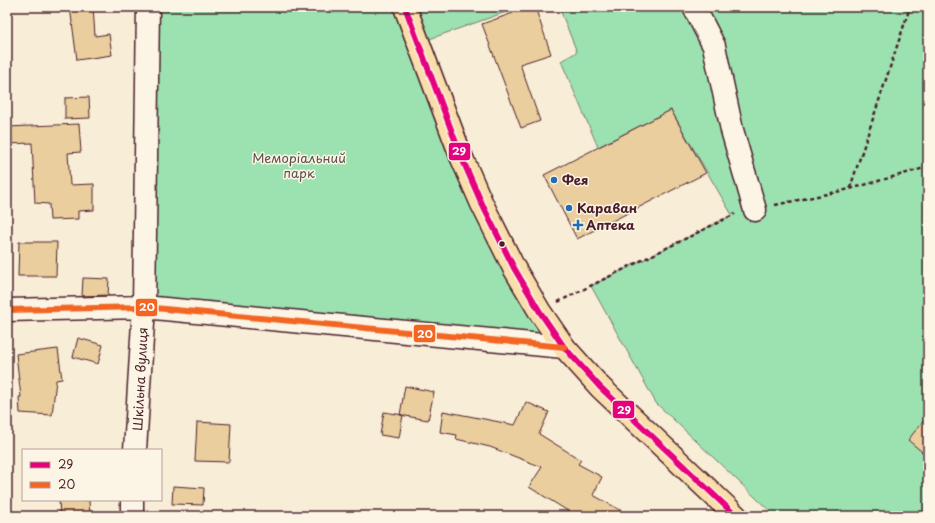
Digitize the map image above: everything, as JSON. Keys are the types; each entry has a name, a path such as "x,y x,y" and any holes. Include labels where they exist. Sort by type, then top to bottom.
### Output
{"main road":[{"path":"405,7 461,156 482,204 514,268 540,312 564,347 600,387 736,516"}],"street":[{"name":"Шкільна вулиця","path":"135,449 144,307 148,7"},
{"path":"694,7 714,46 732,130 755,210"},
{"path":"7,310 144,307 564,347"},
{"path":"132,501 132,516"}],"path":[{"path":"850,189 910,7"},
{"path":"540,312 732,215 850,189 928,167"}],"green space":[{"name":"Меморіальний парк","path":"148,7 520,7 418,43 461,156 564,347 144,307"},
{"path":"559,7 928,7 928,516 775,516 656,403 591,286 732,215 671,110 598,147 561,61 577,52"}],"building":[{"path":"70,7 93,7 95,36 109,34 112,55 77,60"},
{"path":"530,7 535,7 551,54 520,64 540,121 521,128 482,24"},
{"path":"89,97 90,118 65,119 65,98"},
{"path":"671,110 706,173 577,239 544,175"},
{"path":"79,124 81,152 68,153 70,185 94,184 94,210 78,211 78,219 50,220 49,204 35,203 32,143 7,144 7,127"},
{"path":"19,242 57,242 56,276 18,276"},
{"path":"83,278 109,279 108,295 82,296"},
{"path":"78,338 103,345 98,364 73,357"},
{"path":"58,349 62,379 56,380 52,415 20,413 19,397 21,397 16,354"},
{"path":"405,386 434,392 428,420 400,415"},
{"path":"526,402 549,412 539,434 581,460 578,464 602,477 593,495 631,516 576,516 529,487 542,467 490,447 456,439 457,435 440,432 443,411 515,425"},
{"path":"384,412 403,415 399,438 380,435"},
{"path":"928,415 928,457 908,440"},
{"path":"197,422 231,424 229,462 195,461"},
{"path":"173,486 204,488 203,505 172,504"},
{"path":"59,501 89,501 90,516 60,516"}],"transit line":[{"name":"29","path":"405,7 461,156 482,204 514,268 540,312 564,347 600,387 736,516"},
{"name":"20","path":"7,310 144,307 564,347"}],"place":[{"name":"Фея","path":"554,180"},
{"name":"Караван","path":"569,208"},
{"name":"Аптека","path":"578,225"}]}
